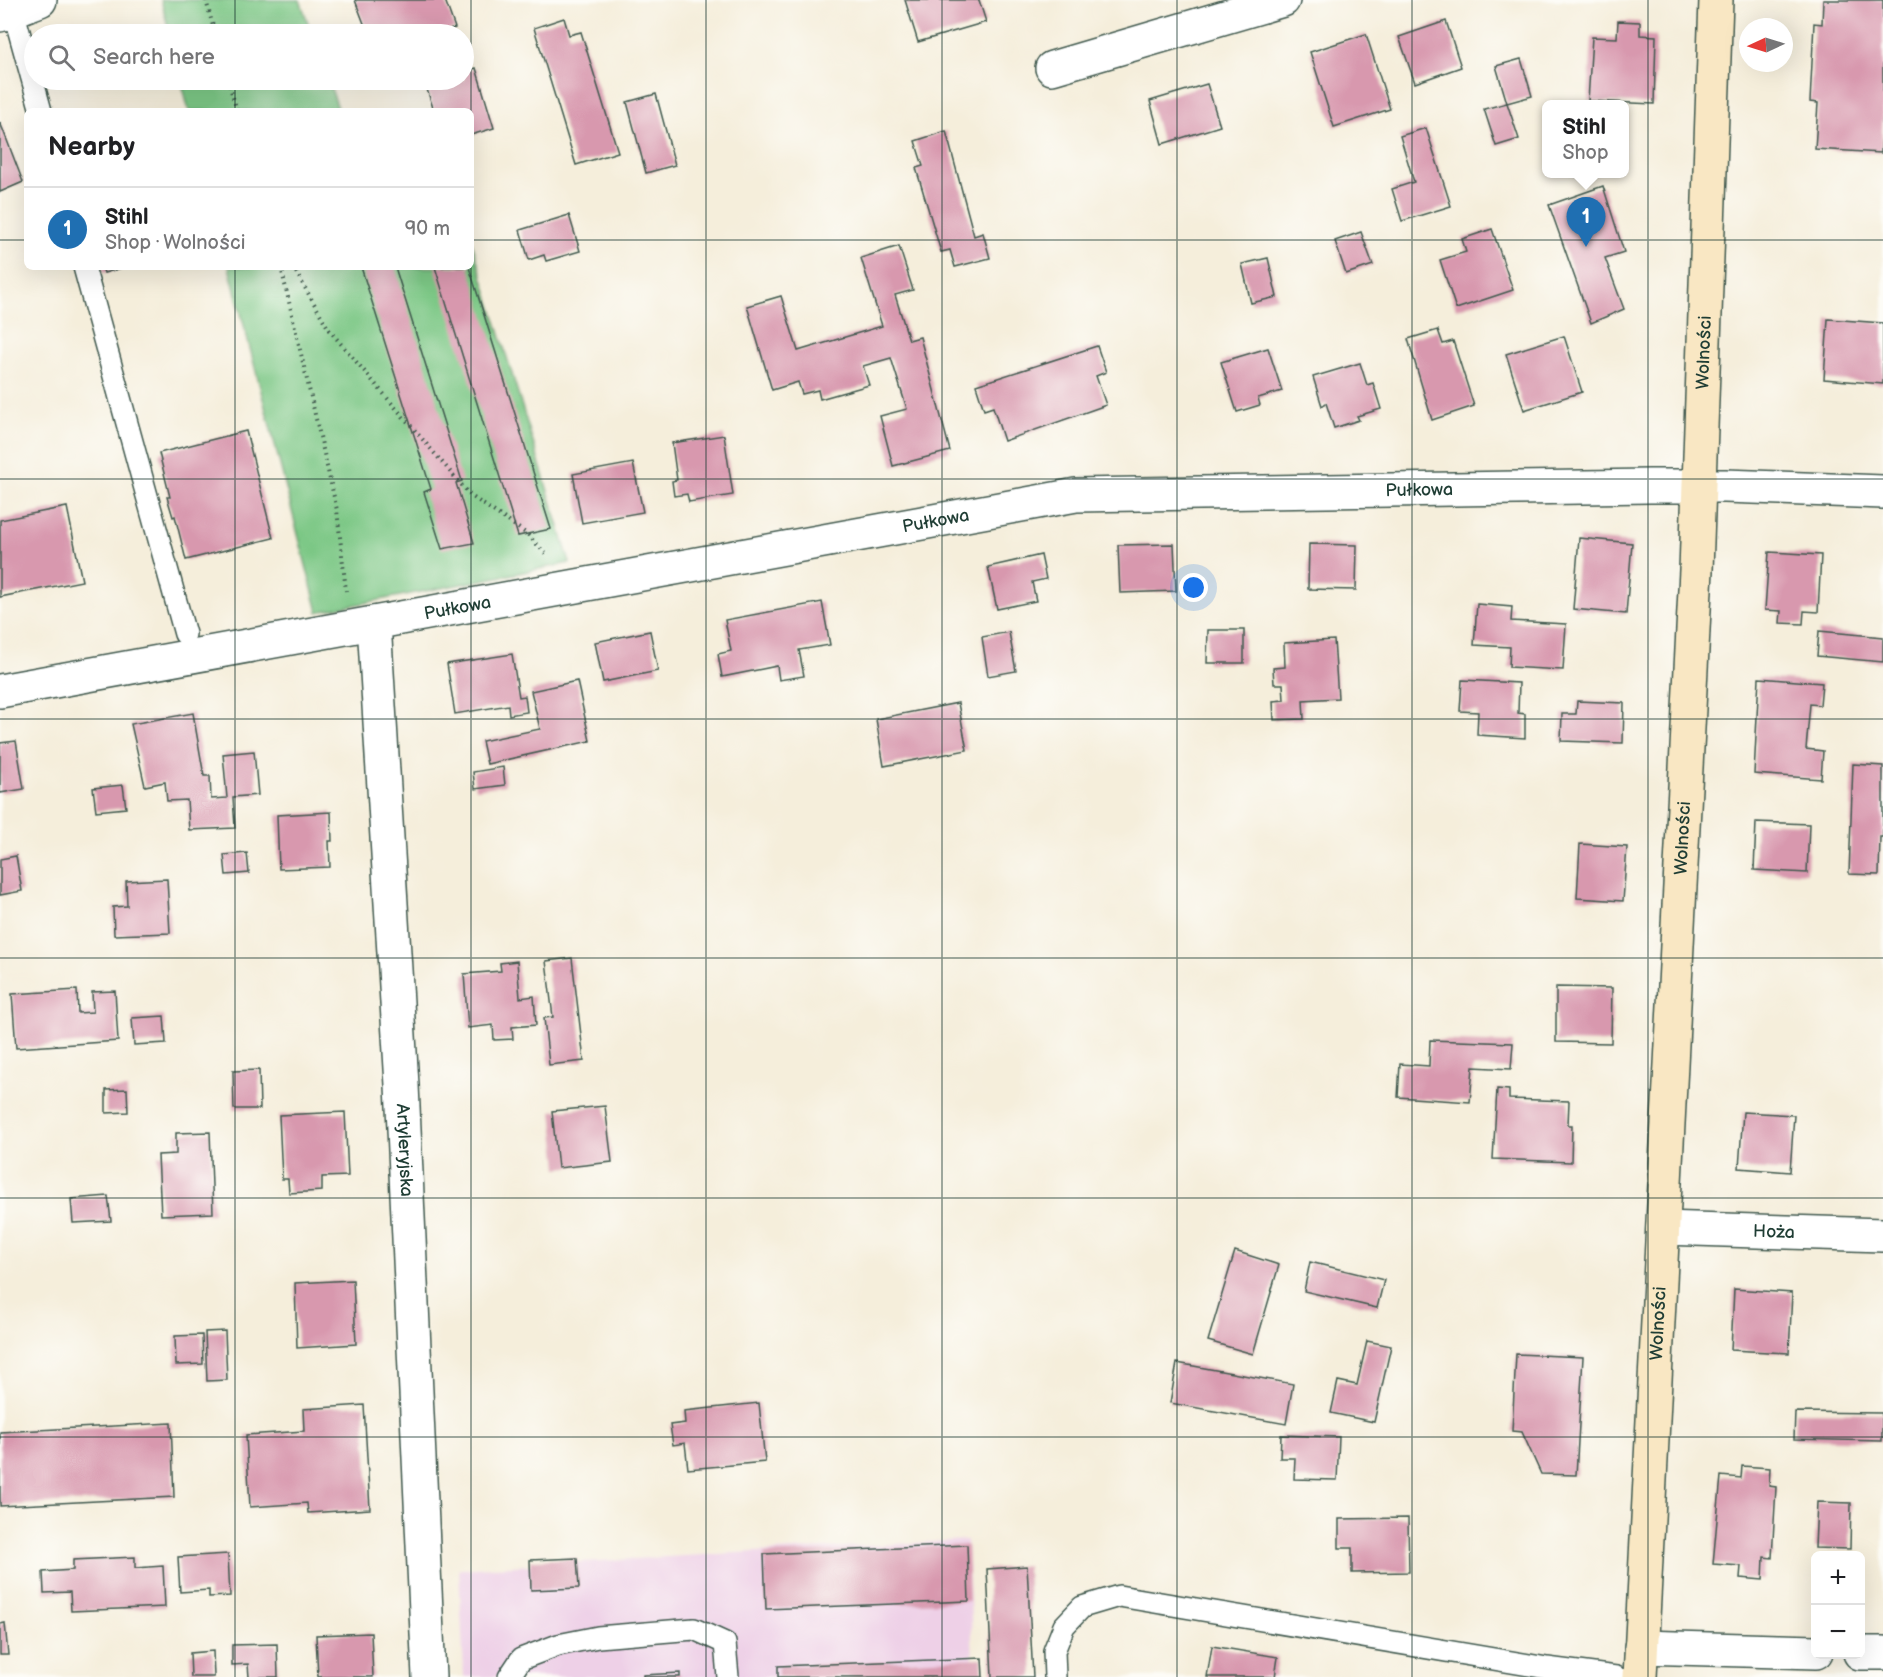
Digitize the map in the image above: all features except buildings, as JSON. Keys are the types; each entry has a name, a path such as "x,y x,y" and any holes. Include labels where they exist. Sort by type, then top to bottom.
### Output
{"street":[{"path":"1052,68 1283,0"},
{"name":"Wolności","path":"1641,1662 1699,486 1716,0"},
{"name":"Pułkowa","path":"0,691 1076,495 1699,486 1883,492"},
{"name":"Artyleryjska","path":"362,625 402,1086 429,1677"},
{"name":"Hoża","path":"1664,1228 1883,1234"},
{"path":"1641,1662 1811,1652"},
{"path":"1865,1653 1883,1653"}],"lane":[{"path":"17,8 24,38"},
{"path":"36,90 40,108"},
{"path":"85,270 185,634"},
{"path":"1055,1677 1054,1651 1064,1626 1082,1608 1119,1596 1547,1668 1616,1677"},
{"path":"509,1677 521,1659 558,1645 598,1637 694,1629 725,1643 728,1677"}],"path":[{"path":"206,0 213,24"},
{"path":"231,90 236,108"},
{"path":"282,270 362,625"},
{"path":"295,270 330,331 471,496 527,534 549,557"}],"shaded area":[{"path":"967,1540 974,1677 464,1677 459,1569"}],"green space":[{"path":"161,0 300,0 308,24 167,24"},
{"path":"184,90 332,90 338,108 188,108"},
{"path":"474,250 570,563 318,612 230,270 474,270"}],"place":[{"name":"Stihl","path":"1586,247"}]}
